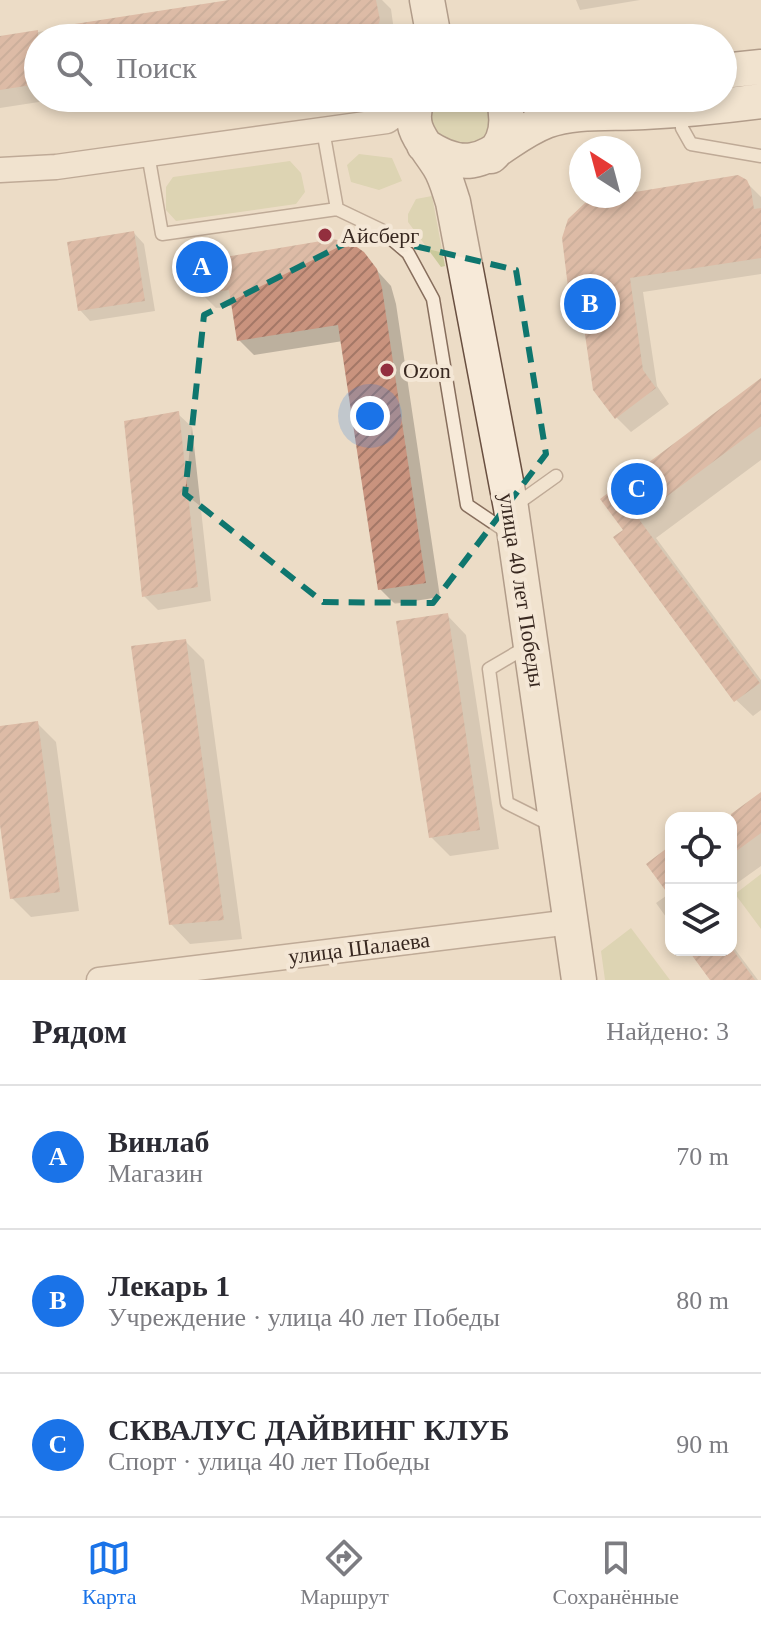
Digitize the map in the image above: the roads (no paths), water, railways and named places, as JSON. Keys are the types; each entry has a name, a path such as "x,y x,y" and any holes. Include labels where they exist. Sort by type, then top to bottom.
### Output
{"main road":[{"path":"427,0 431,24"},
{"path":"737,70 761,67"},
{"path":"737,104 761,101"},
{"path":"416,112 414,122 420,143 445,159 462,162 477,160 546,121 571,116 641,112"},
{"path":"453,202 502,147 507,112"},
{"name":"улица 40 лет Победы","path":"420,143 442,171 453,202 513,523 579,980"}],"street":[{"path":"0,170 148,154 387,121 399,112"},
{"path":"387,121 420,143"},
{"name":"улица Шалаева","path":"99,980 571,922"}],"lane":[{"path":"690,112 682,120 682,128 691,144 761,156"},
{"path":"323,130 337,209"},
{"path":"148,154 162,234 337,209 381,230 408,253 433,299 467,505 513,523 556,476"},
{"path":"531,644 489,669 507,803 558,829"}],"place":[{"name":"Айсберг","path":"325,235"},
{"name":"Винлаб","path":"202,267"},
{"name":"Лекарь 1","path":"590,304"},
{"name":"Ozon","path":"387,370"},
{"name":"СКВАЛУС ДАЙВИНГ КЛУБ","path":"637,489"}]}
